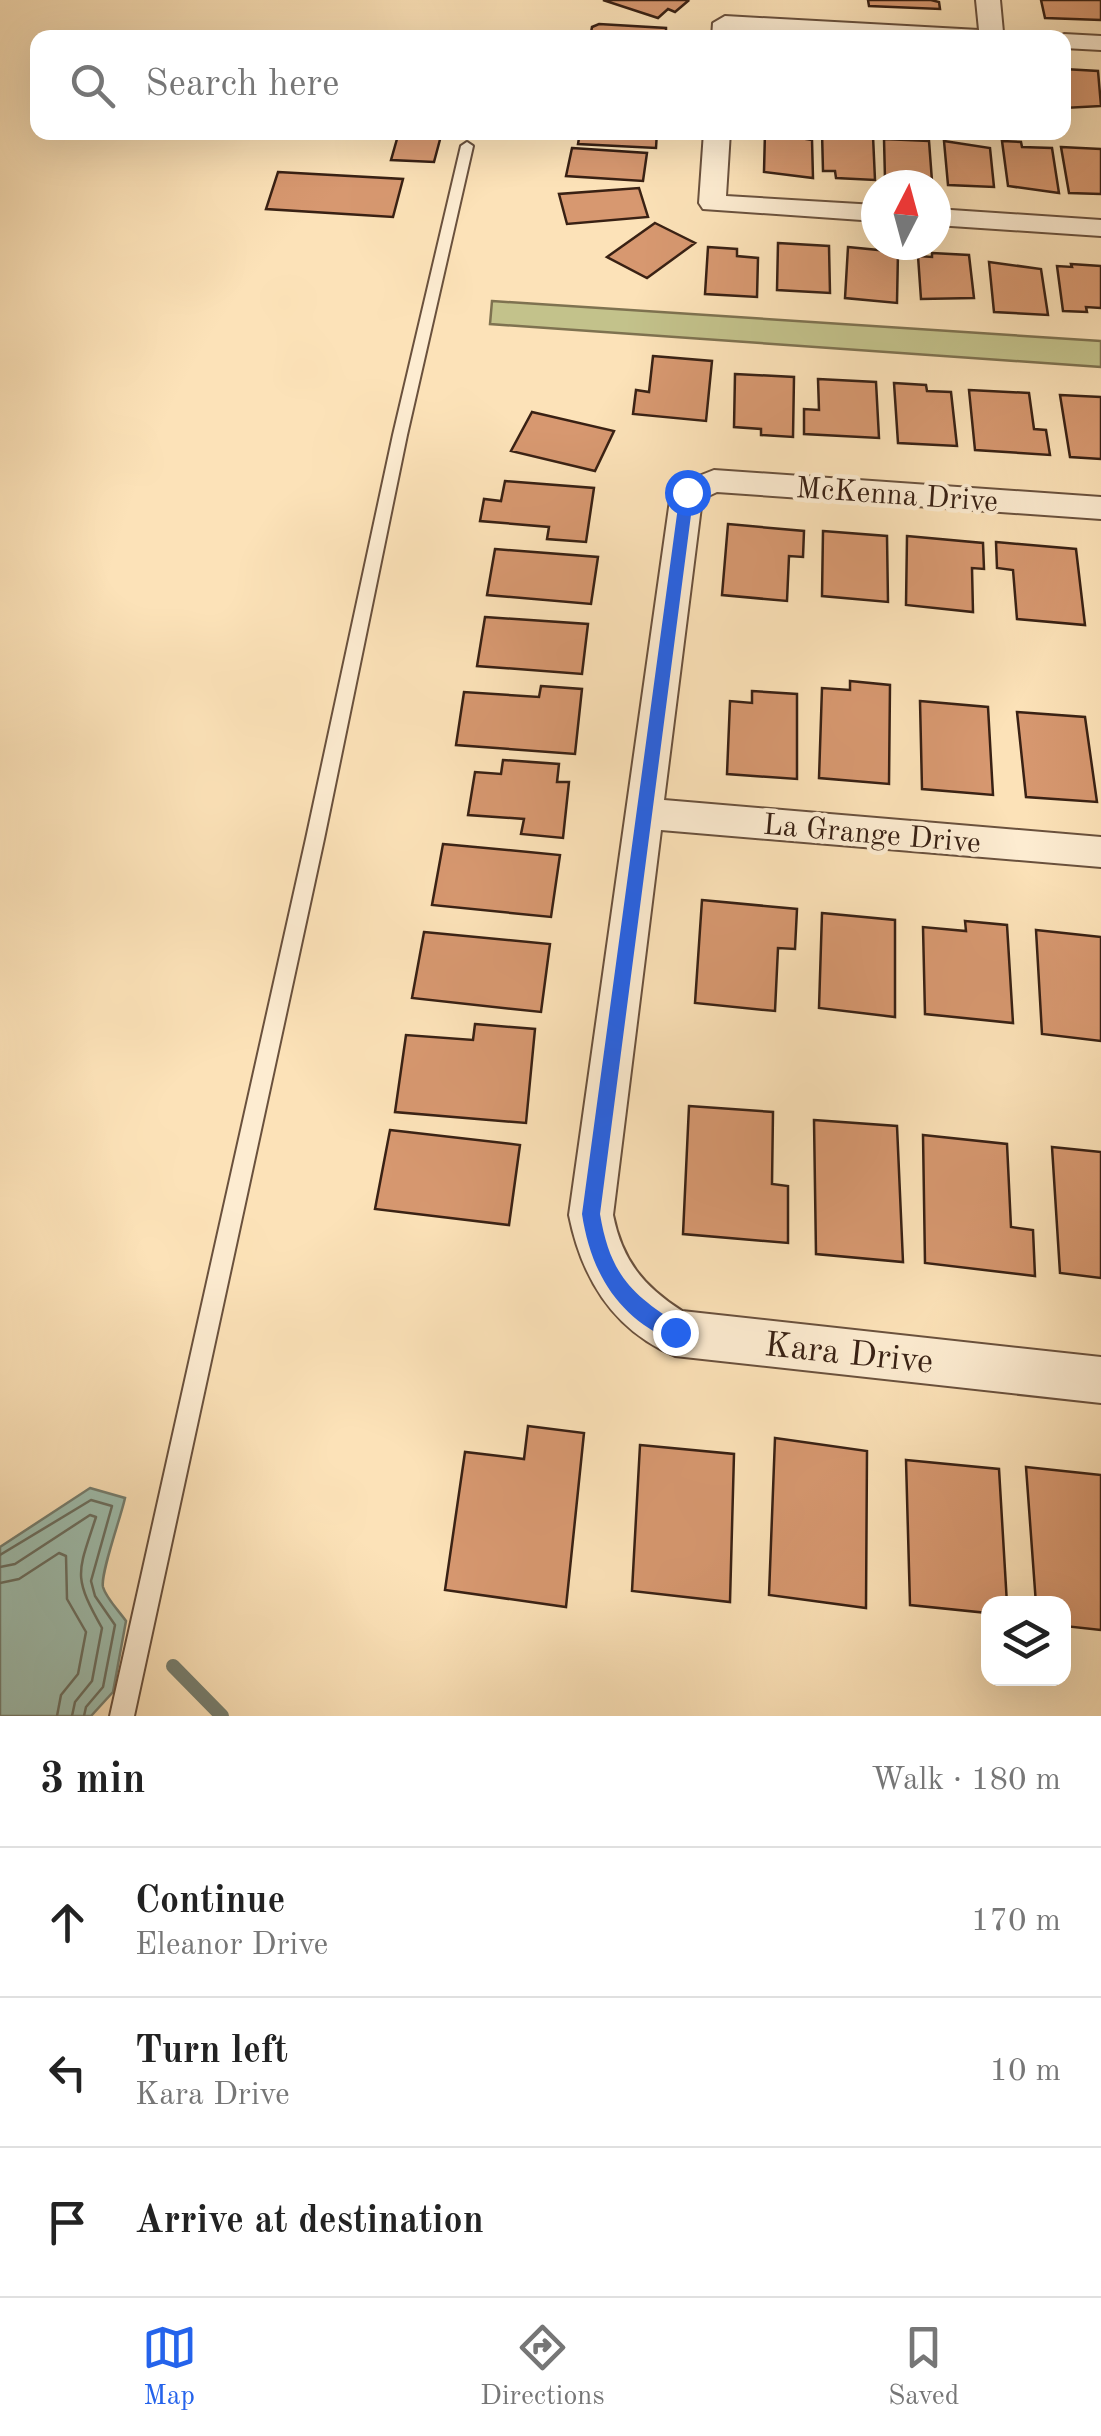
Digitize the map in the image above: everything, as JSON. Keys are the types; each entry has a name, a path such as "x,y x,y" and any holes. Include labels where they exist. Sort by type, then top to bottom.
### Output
{"street":[{"path":"988,0 994,30"},
{"path":"1071,41 1101,43"},
{"path":"716,140 712,203 861,213"},
{"path":"951,218 1101,228"},
{"name":"McKenna Drive","path":"642,813 684,500 694,487 725,482 1101,508"},
{"name":"La Grange Drive","path":"642,813 1101,852"},
{"name":"Kara Drive","path":"642,813 591,1214 597,1251 614,1284 641,1312 675,1332 1101,1380"}],"lane":[{"path":"122,1716 400,435 468,146"}],"shaded area":[{"path":"492,301 1101,341 1101,367 490,324"}],"water":[{"path":"90,1488 125,1498 103,1580 107,1596 126,1621 113,1692 91,1716 0,1716 0,1547"}],"building":[{"path":"603,0 688,1 675,12 668,9 658,18"},
{"path":"868,0 931,0 939,2 940,9 869,6"},
{"path":"1041,0 1101,0 1101,20 1045,18"},
{"path":"599,24 666,30 591,30"},
{"path":"1071,69 1098,71 1101,106 1071,108"},
{"path":"397,140 440,140 434,162 391,160"},
{"path":"579,140 656,140 656,148 578,144"},
{"path":"765,140 812,140 813,178 764,172"},
{"path":"822,140 873,140 875,170 861,170 861,179 836,178 835,171 823,171"},
{"path":"884,140 929,141 931,170 885,170"},
{"path":"944,141 990,148 994,187 951,185 951,170 947,170"},
{"path":"1002,141 1021,142 1022,147 1052,148 1059,193 1008,186"},
{"path":"1061,147 1101,149 1101,194 1069,193"},
{"path":"572,148 647,153 643,181 566,176"},
{"path":"278,172 403,179 393,217 266,209"},
{"path":"639,188 648,217 567,224 559,194"},
{"path":"655,223 695,243 647,278 607,257"},
{"path":"778,243 829,246 830,293 777,290"},
{"path":"708,247 737,249 737,256 758,258 757,297 705,294"},
{"path":"848,247 861,248 861,260 898,260 897,303 845,298"},
{"path":"951,254 969,255 974,298 921,299 918,260 951,260"},
{"path":"989,262 1041,269 1048,315 994,312"},
{"path":"1071,264 1101,266 1101,308 1063,311 1057,266 1072,267"},
{"path":"653,356 712,361 706,421 633,414 636,390 649,392"},
{"path":"735,374 794,377 793,437 761,435 761,429 734,427"},
{"path":"818,379 876,382 879,438 804,434 804,409 819,410"},
{"path":"894,383 926,385 927,391 951,392 957,446 898,443"},
{"path":"969,390 1029,393 1034,429 1046,430 1050,455 975,450"},
{"path":"1060,395 1101,397 1101,459 1070,457"},
{"path":"532,412 614,431 595,471 511,451"},
{"path":"505,481 594,488 586,542 547,539 549,527 480,521 484,499 501,501"},
{"path":"728,524 804,531 803,557 789,556 787,601 722,595"},
{"path":"823,531 887,536 888,602 822,596"},
{"path":"907,536 983,543 984,569 972,568 973,612 906,605"},
{"path":"996,542 1076,549 1085,625 1017,619 1013,570 997,568"},
{"path":"495,549 598,557 591,604 487,595"},
{"path":"485,617 588,624 582,674 477,666"},
{"path":"850,681 890,685 889,784 819,778 822,688 850,690"},
{"path":"541,686 582,689 575,754 456,745 464,692 539,697"},
{"path":"752,691 797,694 797,779 727,774 730,701 752,703"},
{"path":"920,701 988,707 993,795 922,789"},
{"path":"1017,712 1085,717 1097,802 1026,797"},
{"path":"503,760 559,764 557,782 569,782 563,838 521,834 524,819 468,815 475,772 501,774"},
{"path":"443,844 560,855 551,917 432,905"},
{"path":"702,900 797,909 795,949 778,948 775,1011 695,1003"},
{"path":"822,913 895,920 895,1017 819,1008"},
{"path":"965,921 1007,925 1013,1023 925,1014 923,927 966,931"},
{"path":"1036,930 1101,937 1101,1041 1042,1034"},
{"path":"424,932 550,944 541,1012 412,998"},
{"path":"475,1024 535,1029 526,1123 395,1112 406,1035 473,1040"},
{"path":"689,1106 773,1112 772,1184 788,1186 788,1243 683,1234"},
{"path":"814,1120 897,1126 903,1262 816,1254"},
{"path":"390,1130 520,1145 509,1225 375,1209"},
{"path":"923,1135 1007,1144 1011,1227 1033,1230 1035,1276 925,1263"},
{"path":"1052,1147 1101,1152 1101,1278 1060,1273"},
{"path":"528,1426 584,1433 566,1607 445,1590 465,1452 524,1459"},
{"path":"775,1438 867,1451 866,1608 769,1595"},
{"path":"640,1445 734,1454 730,1602 632,1591"},
{"path":"906,1460 999,1469 1007,1596 981,1596 981,1612 910,1605"},
{"path":"1026,1467 1101,1475 1101,1630 1071,1627 1071,1596 1035,1596"}],"waterway":[{"path":"173,1666 222,1716"}],"route":[{"path":"675,1332 641,1312 614,1284 597,1251 591,1214 687,492"}]}
